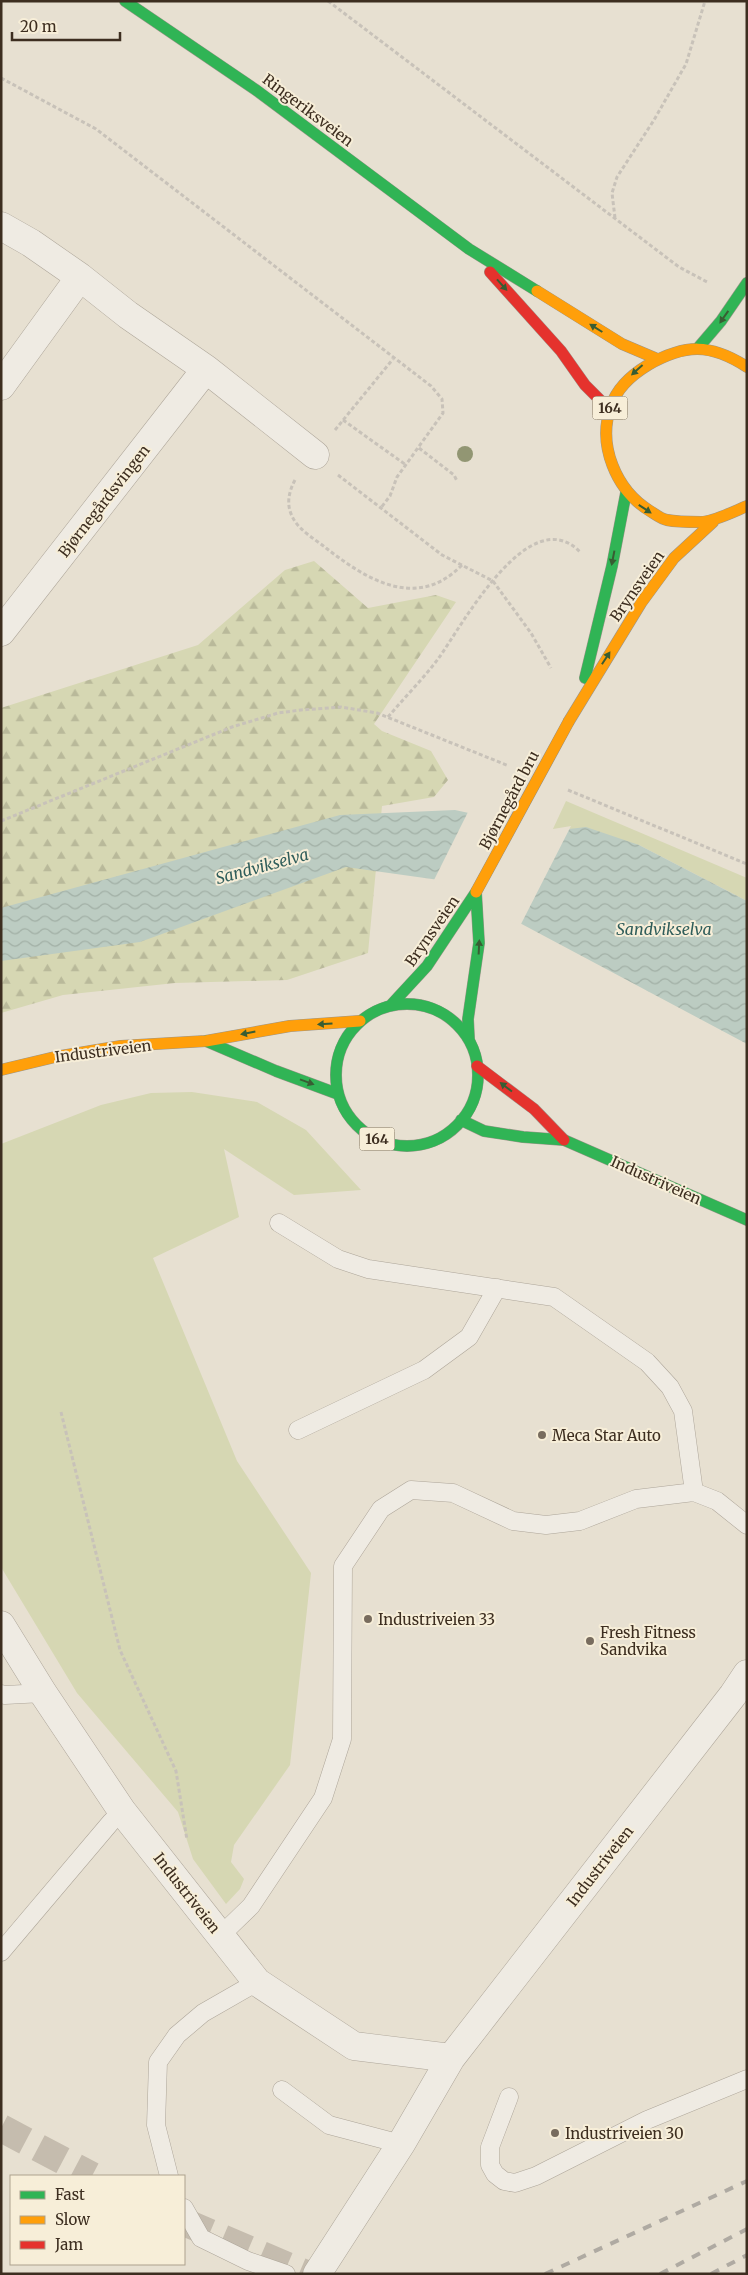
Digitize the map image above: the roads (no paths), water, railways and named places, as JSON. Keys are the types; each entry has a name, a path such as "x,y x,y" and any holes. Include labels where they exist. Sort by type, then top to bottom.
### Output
{"main road":[{"name":"Ringeriksveien","path":"125,1 256,90 469,249 622,344 655,358"},
{"name":"Ringeriksveien","path":"469,249 561,350 585,385 610,410"},
{"path":"698,348 721,321 747,283"},
{"name":"164","path":"747,367 735,359 718,352 698,348 679,350 655,358 643,364 617,392 610,410 606,429 606,449 615,476 626,493 639,506 656,516 674,523 713,522 731,516 747,506"},
{"name":"Brynsveien","path":"580,699 612,566 626,493"},
{"name":"Brynsveien","path":"568,721 641,603 674,558 713,522"},
{"name":"Bjørnegård bru","path":"476,892 568,721"},
{"name":"Brynsveien","path":"390,1005 409,990 422,973 476,892"},
{"name":"Brynsveien","path":"469,1040 468,1019 479,943 476,892"},
{"name":"164","path":"408,1003 437,1010 450,1018 469,1040 477,1066 478,1081 475,1095 469,1108 461,1120 447,1133 430,1142 411,1146 392,1144 374,1138 358,1127 346,1112 338,1094 336,1076 338,1056 347,1037 360,1021 390,1005 408,1003"},
{"name":"Industriveien","path":"1,1070 56,1057 121,1046 206,1041 290,1026 360,1021"},
{"name":"Industriveien","path":"206,1041 276,1071 338,1094"},
{"name":"Industriveien","path":"477,1066 534,1109 564,1140"},
{"name":"Industriveien","path":"461,1120 484,1131 523,1137 564,1140 747,1220"}],"street":[{"path":"1,226 31,243 80,277 128,315 206,369 315,455"},
{"path":"1,386 80,277"},
{"name":"Bjørnegårdsvingen","path":"1,632 206,369"},
{"name":"Industriveien","path":"1,1625 43,1693 122,1811 257,1982 354,2046 451,2058"},
{"name":"Industriveien","path":"317,2274 401,2144 451,2058 733,1695 747,1674"}],"lane":[{"path":"278,1223 338,1259 368,1269 554,1297 647,1362 670,1387 683,1411 694,1492"},
{"path":"298,1430 424,1370 469,1337 497,1288"},
{"path":"220,1936 251,1906 323,1798 342,1739 343,1566 381,1509 410,1490 453,1493 513,1521 546,1525 580,1521 636,1499 694,1492 717,1501 747,1526"},
{"path":"1,1694 5,1696 43,1693"},
{"path":"1,1952 122,1811"},
{"path":"169,2175 156,2125 158,2062 177,2035 203,2013 257,1982"},
{"path":"509,2097 490,2147 490,2165 495,2174 504,2181 515,2183 536,2176 647,2120 747,2079"},
{"path":"282,2090 329,2125 401,2144"},
{"path":"185,2210 201,2238 248,2261 286,2274"}],"water":[{"name":"Sandvikselva","path":"455,810 552,831 586,827 639,845 747,901 747,1044 439,880 346,867 140,942 1,961 1,908 340,815"}],"tunnel":[{"path":"1,2128 90,2175"},
{"path":"185,2222 306,2274"}],"railway":[{"path":"545,2274 747,2181"},
{"path":"660,2274 747,2229"},
{"path":"711,2274 747,2255"}],"place":[{"name":"Meca Star Auto","path":"542,1435"},
{"name":"Industriveien 33","path":"368,1619"},
{"name":"Fresh Fitness Sandvika","path":"590,1641"},
{"name":"Industriveien 30","path":"555,2133"}]}
